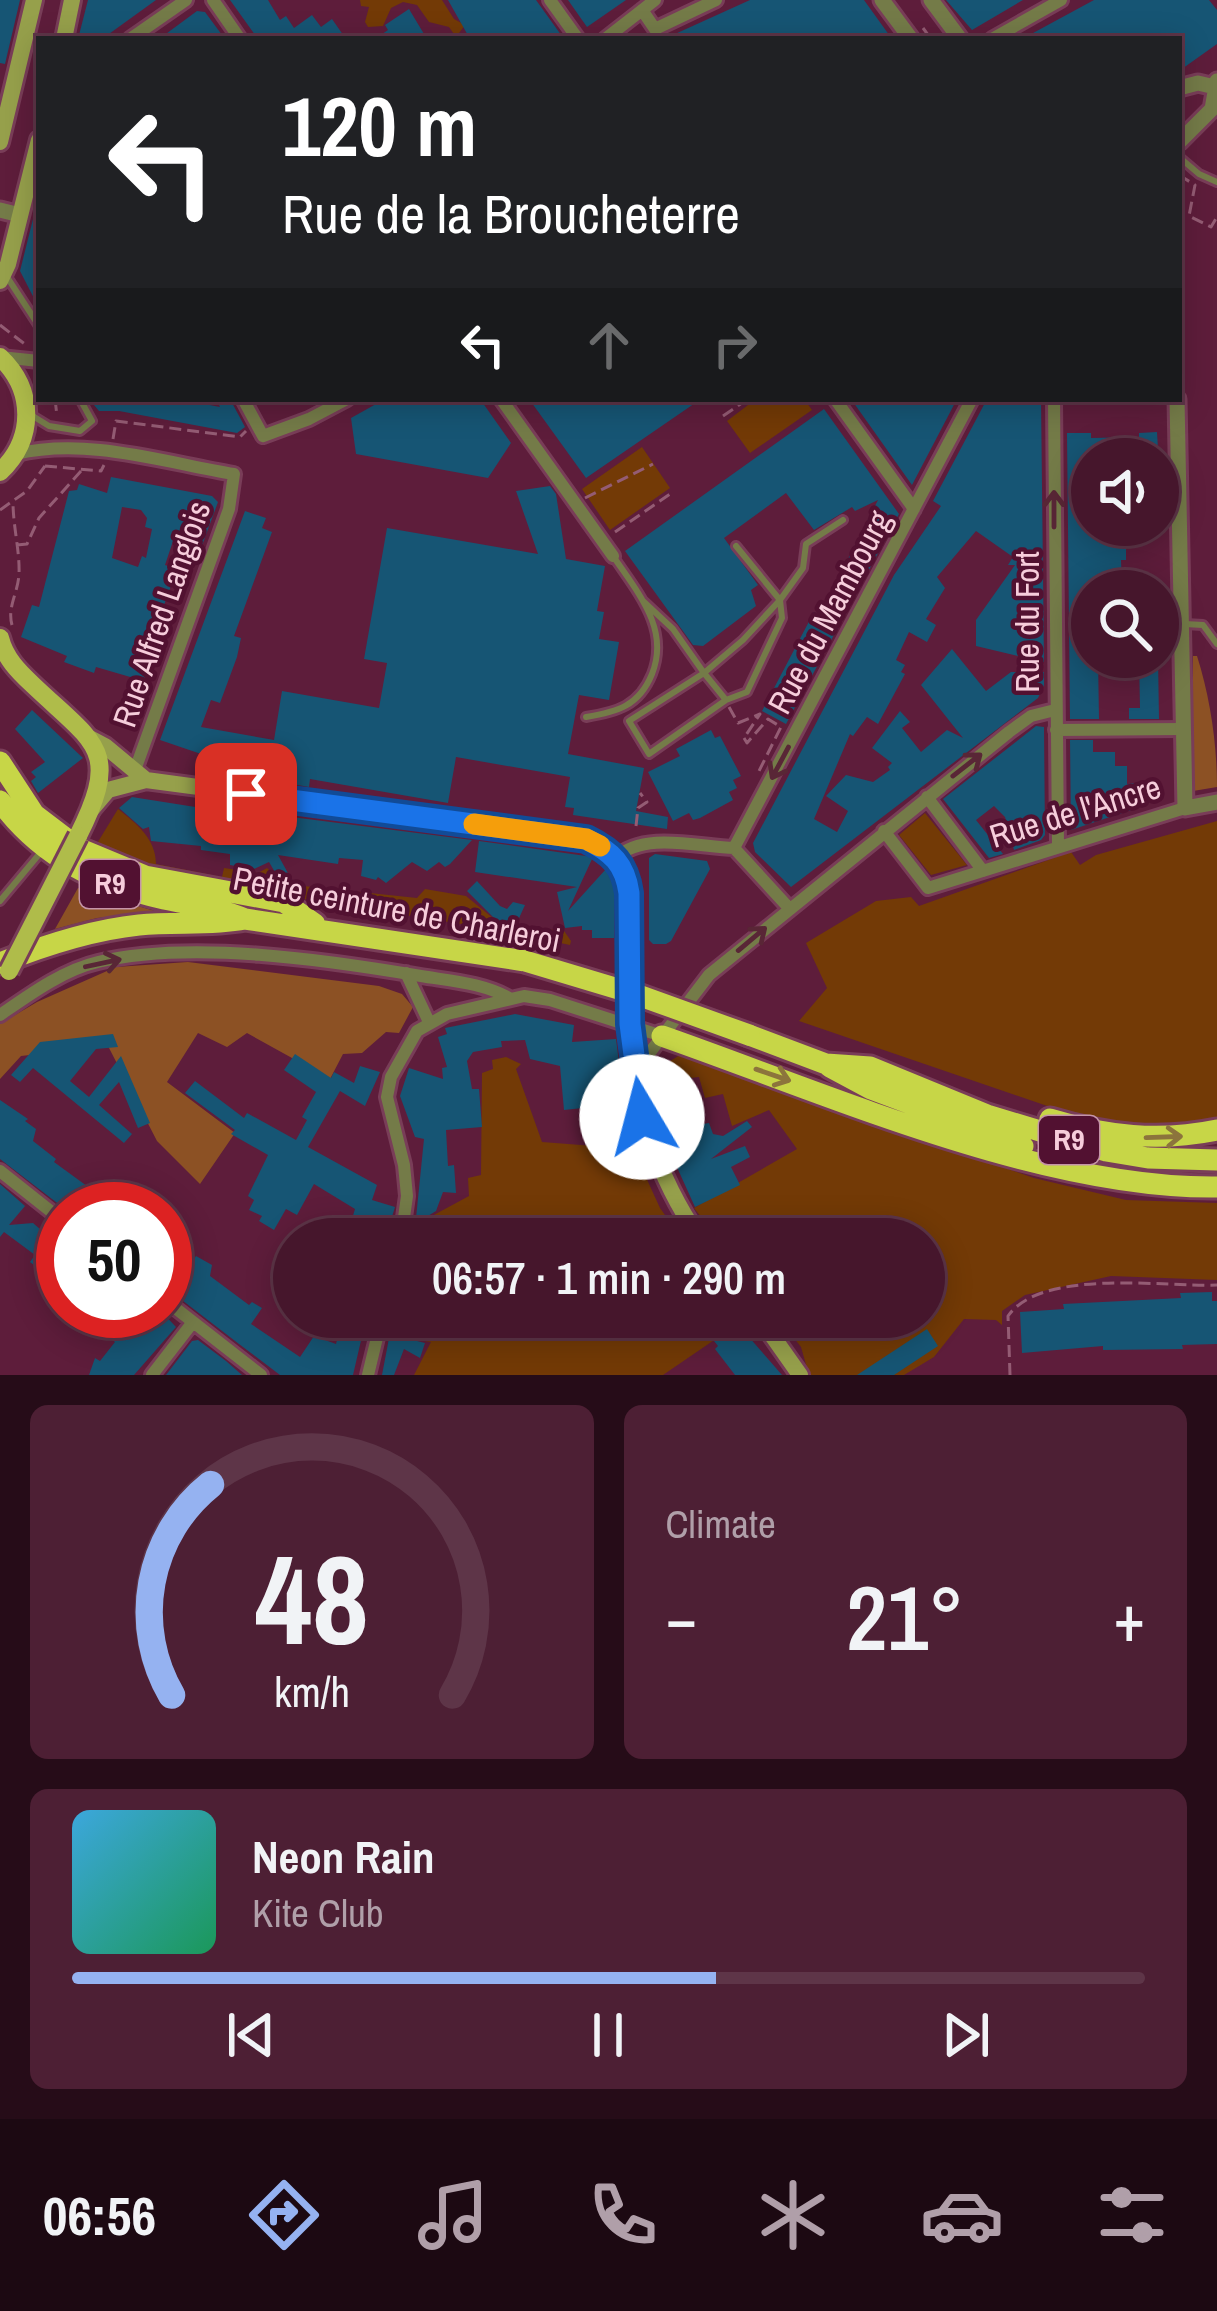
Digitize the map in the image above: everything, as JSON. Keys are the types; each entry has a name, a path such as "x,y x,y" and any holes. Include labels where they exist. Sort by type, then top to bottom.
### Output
{"highway":[{"path":"0,761 34,814 80,849 145,876 284,902 320,928"},
{"name":"Petite ceinture de Charleroi","path":"0,801 44,849 107,883 222,909 245,919 494,953 635,994 826,1064 871,1067 987,1115 1106,1150 1148,1158 1217,1160"},
{"path":"3,973 96,932 157,923 219,924 245,919"},
{"path":"662,1036 1038,1163 1137,1183 1217,1187"},
{"path":"826,1064 871,1089 1079,1170"},
{"path":"928,1089 946,1088 1119,1136 1165,1138 1217,1130"}],"main road":[{"path":"0,142 34,0"},
{"path":"65,36 72,0"},
{"path":"2,278 36,152"},
{"path":"0,357 21,385 27,412 26,429 7,465 7,497"},
{"path":"7,636 10,661 86,736 140,775 586,839 616,858 626,873 629,893 630,1024 642,1117 657,1162 686,1218"},
{"path":"3,973 91,811 102,760 86,736"},
{"path":"91,811 108,790 140,775"},
{"path":"774,1338 800,1375"}],"street":[{"path":"134,36 186,0"},
{"path":"213,0 238,36"},
{"path":"550,0 576,36"},
{"path":"609,36 655,0"},
{"path":"642,10 655,28 716,0"},
{"path":"882,0 908,36"},
{"path":"931,0 958,36"},
{"path":"997,36 1060,0"},
{"path":"1182,87 1216,85 1212,109 1182,139"},
{"path":"0,210 20,215"},
{"path":"0,357 36,358"},
{"path":"245,402 263,436 341,402"},
{"path":"503,402 614,556"},
{"path":"837,402 914,509"},
{"name":"Rue du Mambourg","path":"734,848 970,402"},
{"name":"Rue du Fort","path":"1054,402 1058,845"},
{"name":"Rue de l'Ancre","path":"1178,402 1185,808"},
{"path":"7,465 48,446 112,453"},
{"name":"Rue Alfred Langlois","path":"112,453 234,475 230,509 140,775"},
{"path":"635,1072 709,975 1031,716 1055,710"},
{"path":"1057,730 1182,729"},
{"path":"927,797 983,871"},
{"name":"Rue de l'Ancre","path":"884,831 928,888 1058,845 1217,802"},
{"path":"616,858 626,848 645,843 734,848 789,908"},
{"path":"0,1016 53,981 96,962 170,954 319,959 478,986 511,999"},
{"path":"406,974 429,1022"},
{"path":"404,1218 404,1165 387,1097 405,1048 429,1022 511,999 550,1000 662,1036"},
{"path":"0,1172 36,1199"},
{"path":"152,1375 193,1322 261,1375"},
{"path":"368,1375 377,1338"}],"lane":[{"path":"1182,160 1217,182"},
{"path":"2,278 22,295 36,321"},
{"path":"27,412 49,425 80,431 92,421 82,402"},
{"path":"736,546 779,600 782,618 747,692 726,700 649,754 629,722 704,673 743,640 779,600 803,568 806,544 843,520"},
{"path":"586,717 621,711 645,691 658,658 658,633 614,556"},
{"path":"643,601 673,629 726,700"},
{"path":"1181,624 1203,625 1217,644"},
{"path":"0,901 44,849"}],"path":[{"path":"1182,177 1195,185 1189,216 1211,227 1216,221"},
{"path":"0,325 36,357"},
{"path":"723,416 744,402"},
{"path":"45,466 101,471 112,453 116,421 240,437 256,422"},
{"path":"578,501 653,464"},
{"path":"17,545 27,544 39,518 82,469"},
{"path":"604,540 673,492"},
{"path":"7,497 20,571 7,636"},
{"path":"732,714 738,723 760,714 743,740 747,743 768,719 782,727"},
{"path":"763,738 772,745"},
{"path":"636,826 638,808 647,802 640,793"},
{"path":"1010,1375 1008,1316 1026,1299 1108,1282 1217,1285"}],"shaded area":[{"path":"360,0 442,0 454,19 465,25 455,36 449,27 429,22 417,5 403,2 391,8 383,26 368,27 369,7 361,6"},
{"path":"752,402 806,402 812,410 750,453 727,421"},
{"path":"642,447 670,488 610,530 582,489"},
{"path":"1193,656 1197,656 1209,704 1217,787 1193,791"},
{"path":"118,809 149,840 156,864 222,877 224,868 258,873 267,868 284,884 417,898 425,889 466,896 494,919 532,933 562,928 570,945 173,878 93,850"},
{"path":"925,813 967,865 931,875 899,835"},
{"path":"1217,821 1217,1117 1181,1130 1122,1127 799,1021 827,988 806,943 876,901 911,897 919,906 1071,852 1080,865 1096,855"},
{"path":"78,888 158,912 97,918 55,929"},
{"path":"188,962 379,986 402,994 413,1007 399,1033 386,1032 362,1053 343,1054 330,1079 247,1033 227,1047 198,1033 167,1082 235,1133 200,1184 157,1141 108,1046 21,1056 0,1079 0,1024 116,967"},
{"path":"680,1055 1034,1178 1126,1200 1217,1203 1217,1280 1111,1276 1025,1295 1002,1311 1002,1325 996,1320 964,1319 934,1357 904,1375 809,1375 794,1338 945,1338 945,1218 702,1218 694,1208 797,1149 769,1110 732,1126 723,1094 705,1098 699,1077 673,1080 670,1061"},
{"path":"506,1057 521,1064 516,1069 542,1142 633,1149 667,1218 421,1218 469,1196 468,1178 481,1175 482,1073 493,1069 492,1060"},
{"path":"405,1338 717,1338 663,1375 414,1375 431,1342"}],"building":[{"path":"0,0 20,0 5,64 0,63"},
{"path":"88,0 156,0 106,36 79,36"},
{"path":"230,0 268,0 280,20 286,16 294,28 312,15 321,27 332,19 344,36 256,36"},
{"path":"448,0 536,0 562,36 468,36"},
{"path":"568,0 626,0 587,27"},
{"path":"750,0 864,0 890,36 671,36"},
{"path":"946,0 1023,0 972,30"},
{"path":"1094,0 1209,0 1217,10 1217,44 1182,69 1182,36 1028,36"},
{"path":"409,9 425,36 379,36 388,30 385,25"},
{"path":"197,11 205,12 223,36 163,36"},
{"path":"35,211 36,211 36,302 20,271"},
{"path":"92,402 194,402 220,407 218,402 232,402 245,427 237,433 99,411"},
{"path":"380,402 482,402 511,443 488,478 356,454 351,418"},
{"path":"531,402 697,402 586,478"},
{"path":"853,402 955,402 912,485"},
{"path":"985,402 1041,402 1044,662 976,646 976,620 1015,565 1008,565 1013,557 976,531 937,577 945,588 926,619 936,625 927,642 909,632 896,660 905,665 901,672 905,674 878,724 867,717 850,734 814,819 837,832 848,811 826,796 846,775 873,782 890,770 892,763 872,748 900,711 910,722 902,728 921,752 947,730 963,738 921,685 952,649 986,691 1011,672 1044,672 1044,685 1038,698 791,887 755,852 753,843 894,575 941,506 933,501"},
{"path":"824,409 899,514 786,724 762,711 814,612 819,616 878,500 855,511 852,507 814,530 786,493 724,538 758,585 751,590 756,606 703,646 693,645 625,551"},
{"path":"1157,432 1157,438 1091,438 1139,437 1139,433"},
{"path":"1067,433 1091,433 1091,438 1071,438 1071,546 1126,547 1126,560 1121,560 1121,570 1071,570 1071,678 1098,678 1099,719 1070,719"},
{"path":"111,477 212,496 218,502 200,551 173,541 165,565 177,569 149,647 156,649 144,681 96,667 94,673 21,637 32,605 39,607 69,491 77,490 79,484 107,493","holes":["122,507 141,510 147,518 145,527 152,529 146,558 142,556 138,567 112,558"]},
{"path":"550,486 556,494 566,559 605,566 597,611 604,612 599,639 619,642 609,700 579,695 568,754 644,768 636,811 668,817 667,829 573,815 574,808 565,807 570,777 456,757 448,803 310,779 309,787 202,768 204,755 160,740 245,511 266,518 262,528 272,532 234,636 241,638 237,657 220,703 211,700 201,727 274,740 282,691 379,708 387,663 364,659 387,528 538,554 516,491"},
{"path":"1139,678 1158,678 1159,719 1129,719 1129,708 1140,708"},
{"path":"32,710 83,758 38,793 31,772 45,762 15,729"},
{"path":"1036,726 1044,727 1045,835 1014,850 1005,817 994,806 976,820 1003,854 989,858 943,799"},
{"path":"711,730 715,738 720,736 741,776 733,780 737,788 729,792 733,800 700,818 693,820 689,813 673,821 648,772 680,756 676,749"},
{"path":"1070,740 1093,740 1093,752 1115,752 1115,766 1127,766 1127,784 1140,783 1140,807 1071,830"},
{"path":"132,797 227,812 223,842 258,829 255,818 260,813 472,840 445,867 439,862 427,871 412,862 386,883 378,877 361,876 363,860 339,858 338,864 278,855 300,895 279,879 269,862 254,869 230,865 230,854 151,841 149,827 143,829 119,808"},
{"path":"479,841 593,857 568,911 606,869 614,888 614,938 592,938 592,930 582,930 582,926 565,928 557,892 577,887 475,872"},
{"path":"655,854 707,861 710,869 666,944 649,940 649,858"},
{"path":"477,881 500,906 525,905 515,927 497,921 467,891"},
{"path":"515,1014 574,1025 572,1042 616,1039 627,1126 604,1129 601,1106 564,1110 560,1066 530,1059 525,1040 501,1041 502,1047 473,1052 467,1061 472,1089 479,1089 482,1127 446,1130 448,1166 454,1165 456,1193 443,1192 436,1211 416,1218 424,1139 415,1137 400,1096 409,1068 443,1079 442,1068 447,1067 438,1037 447,1034 445,1028"},
{"path":"113,1034 118,1047 96,1049 70,1081 89,1097 121,1056 150,1123 138,1128 119,1082 99,1105 132,1134 124,1143 33,1068 20,1082 11,1075 40,1042"},
{"path":"295,1054 331,1078 334,1072 354,1083 360,1066 380,1072 365,1106 340,1091 308,1147 377,1185 372,1200 395,1207 392,1218 352,1218 355,1209 314,1184 297,1215 286,1209 281,1218 273,1218 273,1229 249,1210 254,1200 248,1196 268,1155 231,1134 235,1130 185,1093 195,1081 244,1118 247,1113 296,1140 316,1092 284,1070"},
{"path":"691,1077 693,1090 681,1092 691,1126 709,1123 713,1134 723,1136 747,1121 752,1127 711,1159 745,1146 750,1157 731,1167 740,1185 695,1207 661,1132 653,1083"},
{"path":"0,1100 28,1119 25,1121 36,1129 33,1141 81,1182 36,1182 36,1187 0,1159"},
{"path":"0,1184 25,1206 9,1225 36,1226 36,1267 30,1262 35,1255 4,1232 0,1237"},
{"path":"196,1256 212,1265 210,1276 249,1305 262,1308 251,1324 300,1357 313,1338 336,1344 338,1338 362,1338 353,1375 280,1375 192,1308"},
{"path":"1212,1292 1212,1301 1217,1301 1217,1344 1022,1353 1020,1312"},
{"path":"110,1338 166,1338 134,1375 89,1375 95,1358 100,1361 115,1342"},
{"path":"389,1338 425,1343 420,1358 404,1349 394,1375 382,1375"},
{"path":"750,1338 782,1375 735,1375 714,1341"},
{"path":"913,1338 933,1338 938,1346 894,1375 857,1375"},
{"path":"198,1340 242,1375 166,1375 192,1341"}],"slow traffic":[{"path":"474,824 586,839 600,846"}],"route":[{"path":"246,794 586,839 603,847 626,873 629,893 630,1024 642,1117"}]}
